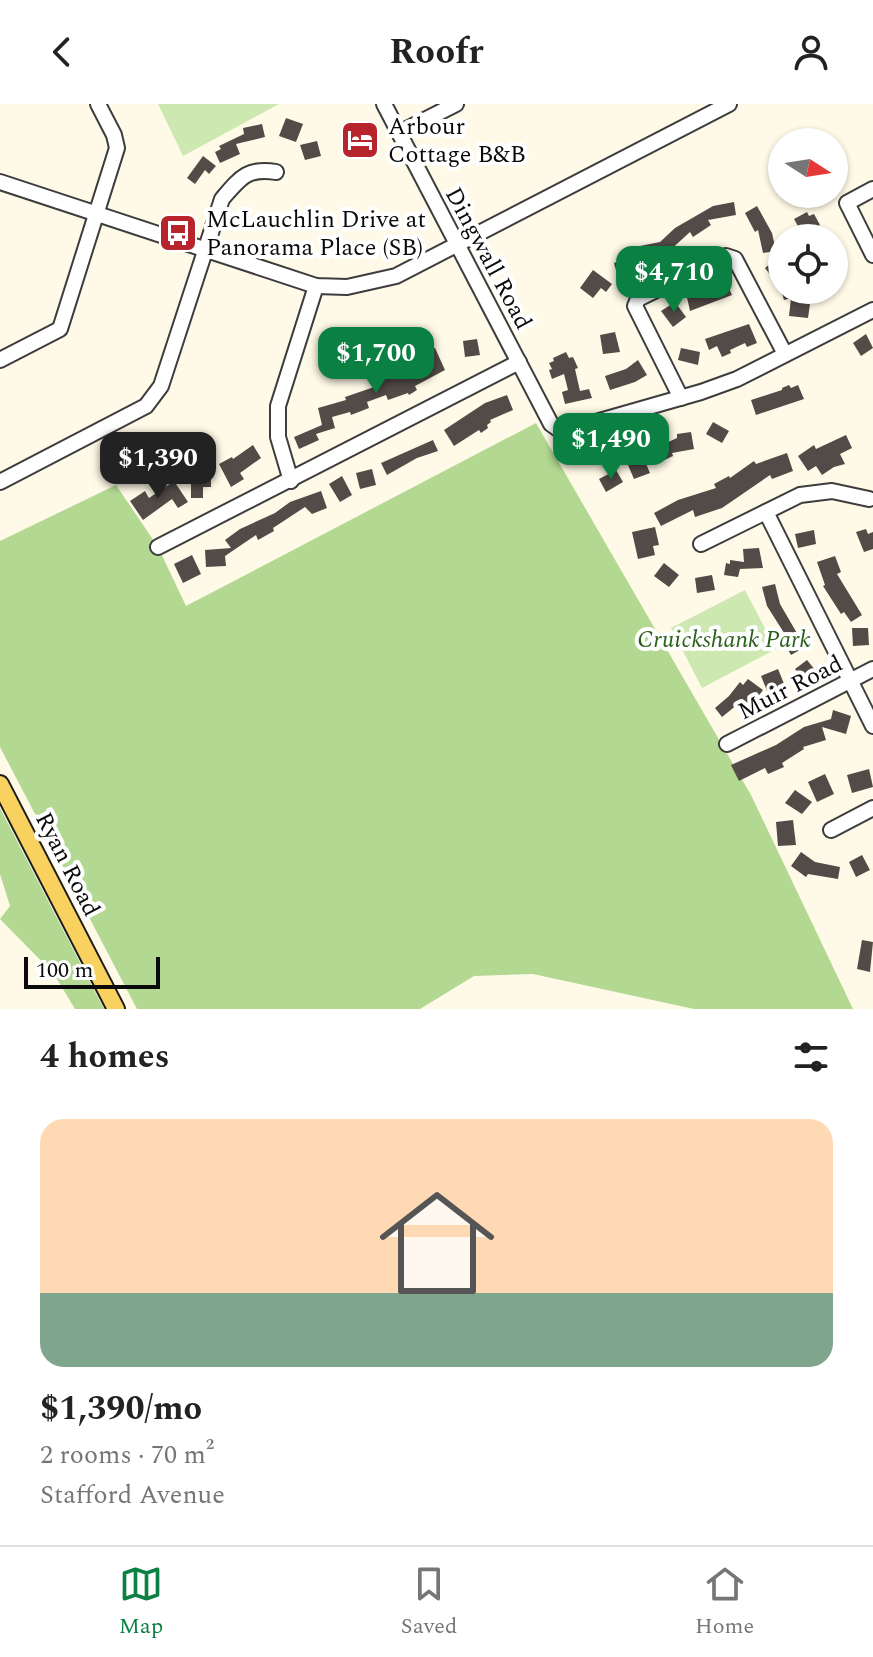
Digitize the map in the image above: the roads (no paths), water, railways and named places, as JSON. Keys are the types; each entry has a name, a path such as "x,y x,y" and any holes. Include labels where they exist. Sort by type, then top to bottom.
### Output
{"main road":[{"name":"Ryan Road","path":"0,784 116,1009"}],"street":[{"path":"0,360 60,329 117,148 98,104"},
{"name":"Dingwall Road","path":"384,104 551,424 568,430 681,398"},
{"path":"399,133 456,104"},
{"path":"0,182 316,286 347,287 396,276 729,104"},
{"path":"0,482 146,406 161,386 222,199 239,179 258,168 276,172"},
{"path":"873,189 847,203 873,255"},
{"path":"785,354 735,259 726,256 638,299 635,306 681,398 737,379 873,310"},
{"path":"291,481 278,437 278,406 316,286"},
{"path":"158,547 519,362"},
{"path":"701,544 800,495 832,491 869,499"},
{"path":"766,512 873,726"},
{"name":"Muir Road","path":"727,744 873,669"},
{"path":"831,830 873,808"}],"place":[{"name":"Arbour Cottage B&B","path":"360,140"},
{"name":"McLauchlin Drive at Panorama Place (SB)","path":"178,233"}],"park label":[{"name":"Cruickshank Park","path":"724,639"}]}
